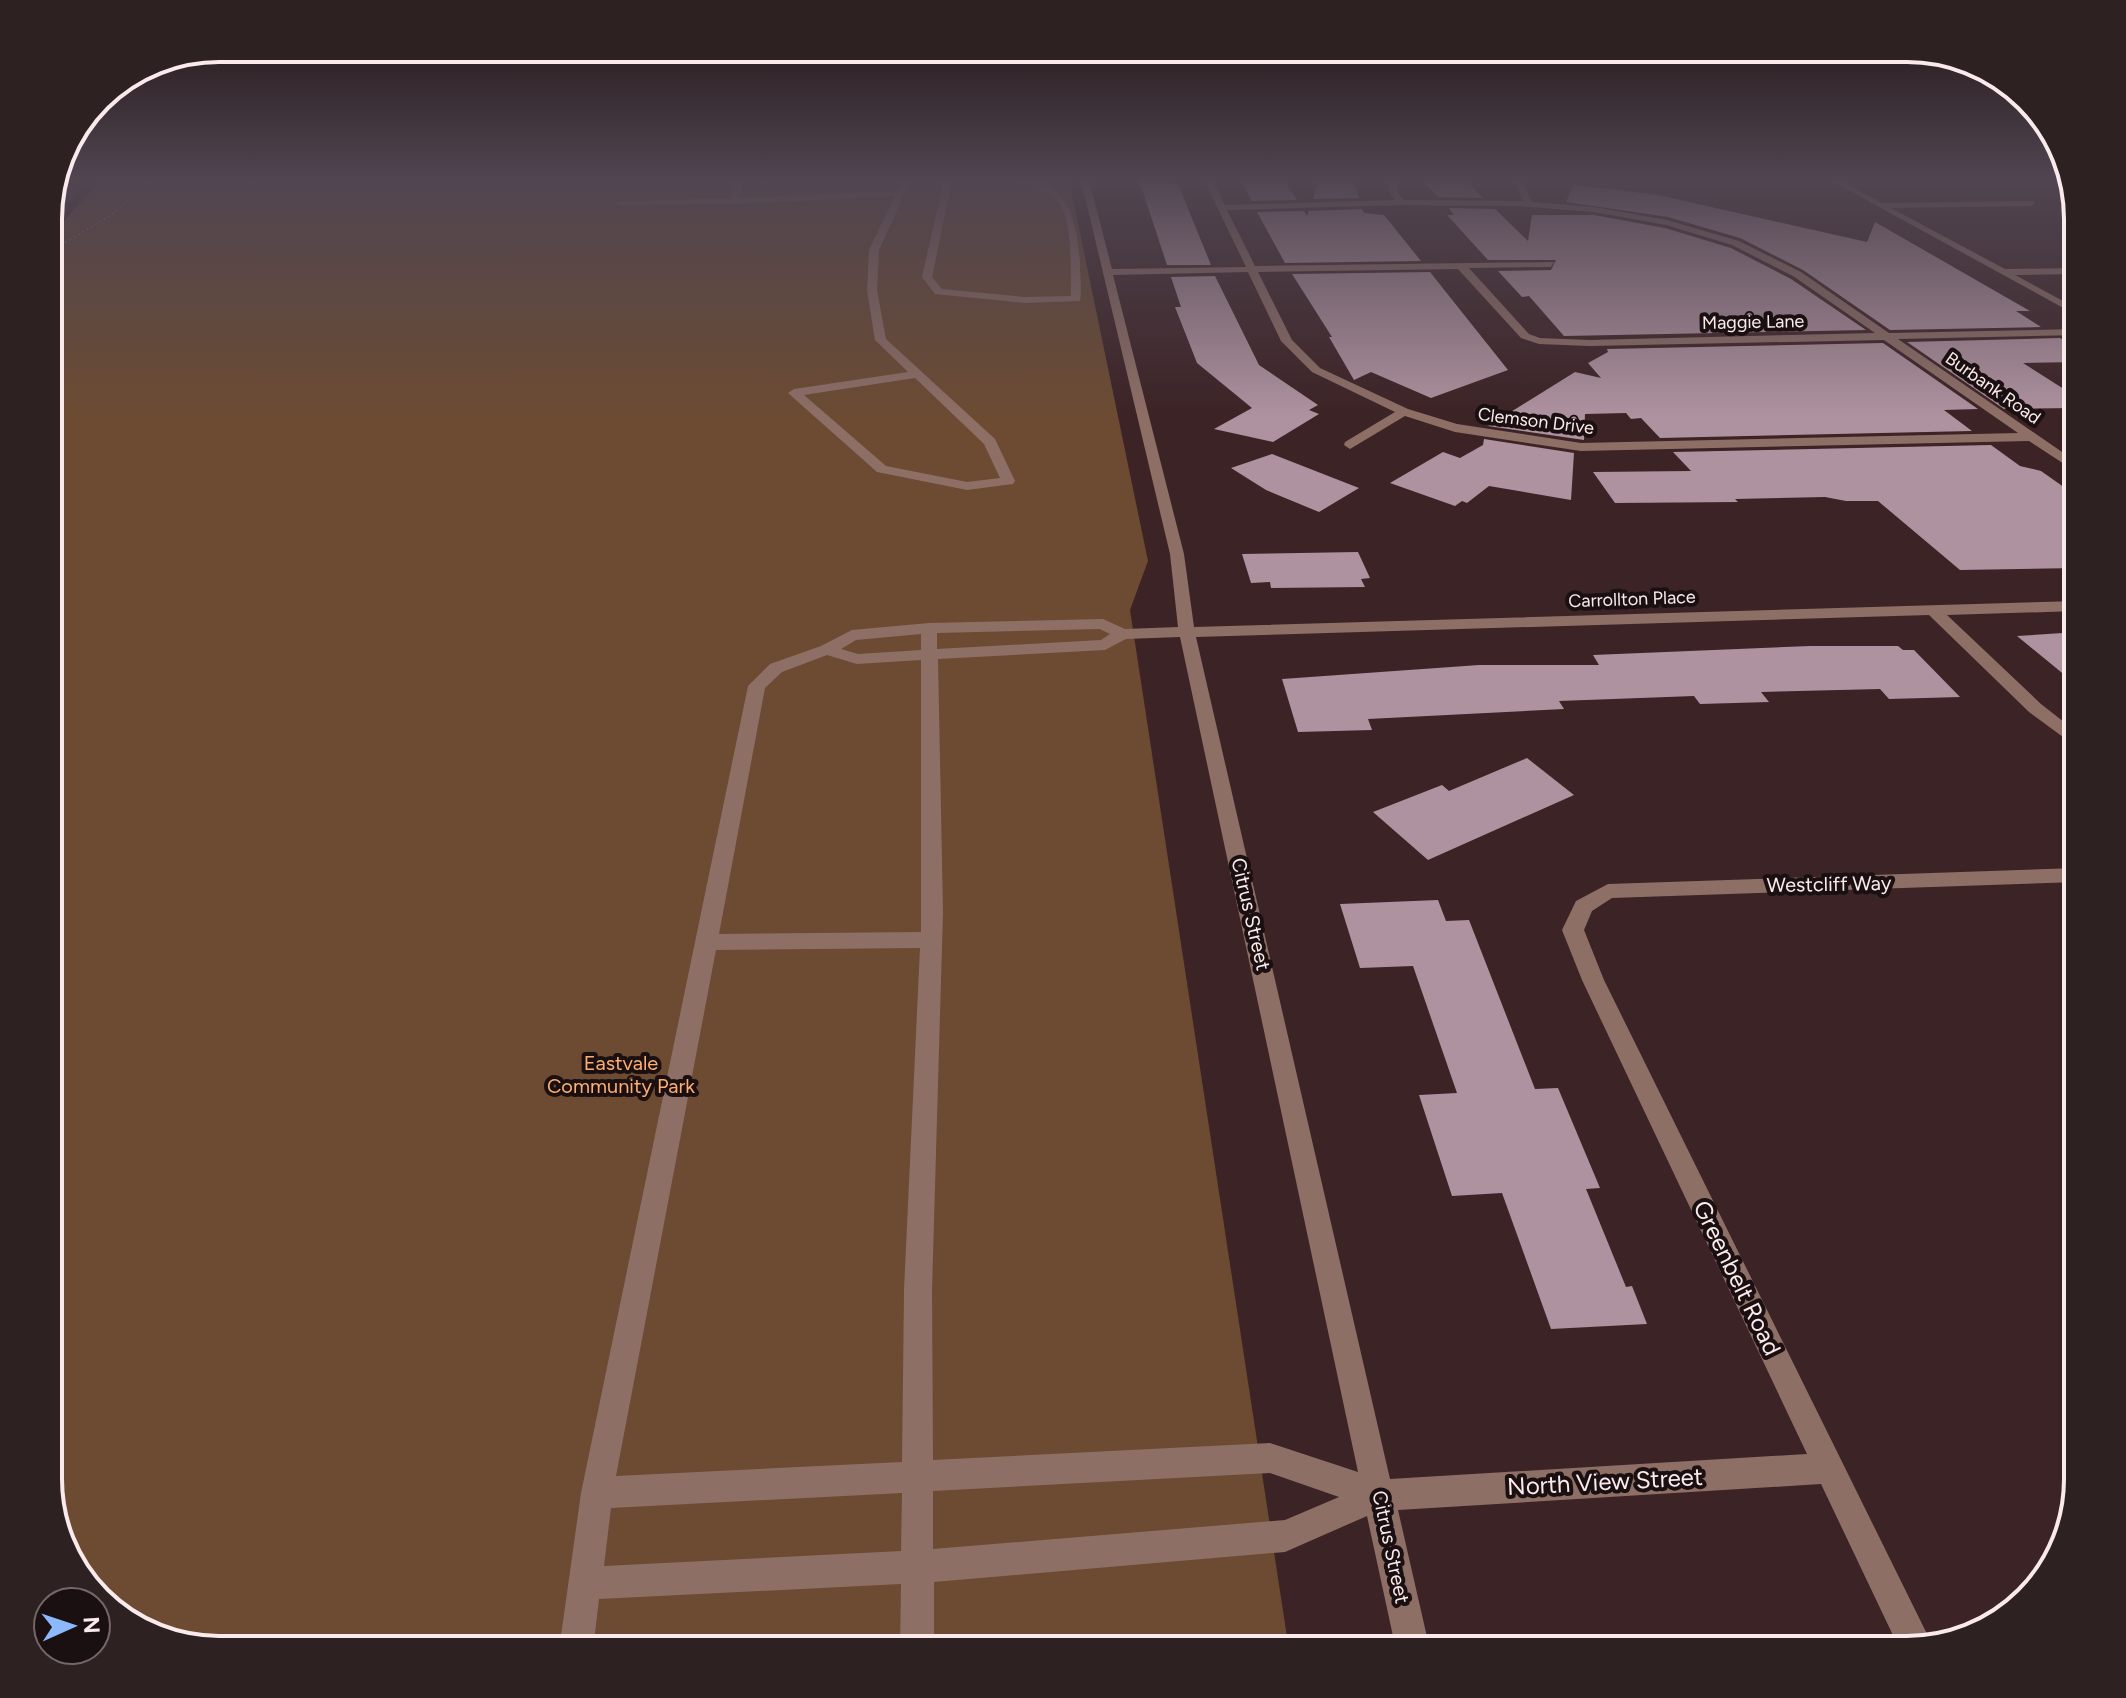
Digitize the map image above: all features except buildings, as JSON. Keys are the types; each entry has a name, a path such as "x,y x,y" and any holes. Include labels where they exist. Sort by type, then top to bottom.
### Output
{"street":[{"path":"874,259 872,290 881,340 990,442 1008,481 967,486 882,469 794,393 917,374"},
{"path":"931,259 927,277 939,292 1025,300 1076,299 1073,259"},
{"name":"Citrus Street","path":"1105,259 1177,554 1187,632 1410,1636"},
{"name":"Clemson Drive","path":"1247,259 1287,341 1316,370 1404,412 1455,428 1581,447 2032,437"},
{"name":"Burbank Road","path":"1773,259 2064,459"},
{"path":"1979,259 2064,305"},
{"path":"1108,272 1551,264"},
{"name":"Maggie Lane","path":"1461,266 1515,327 1539,341 1576,344 2064,332"},
{"path":"2003,272 2064,271"},
{"path":"1350,445 1404,412"},
{"name":"Carrollton Place","path":"1122,634 2064,606"},
{"path":"1934,611 2035,708 2064,731"},
{"path":"577,1636 597,1493 757,686 776,668 827,650 852,635 929,628 1103,624 1122,634 1105,645 857,659 827,650"},
{"path":"917,1636 918,1290 931,940 929,628"},
{"name":"Westcliff Way","path":"1583,906 1608,891 1653,888 2064,875"},
{"name":"Greenbelt Road","path":"1583,906 1573,930 1593,980 1911,1636"},
{"path":"704,942 931,940"},
{"path":"597,1493 1270,1458 1380,1495"},
{"name":"North View Street","path":"1380,1495 1829,1468"},
{"path":"583,1583 917,1567 1285,1536 1380,1495"}],"green space":[{"name":"Eastvale Community Park","path":"62,259 1085,259 1148,561 1130,610 1287,1636 219,1636 169,1628 141,1615 112,1594 112,1586 105,1586 78,1548 67,1519 62,1489"}]}
